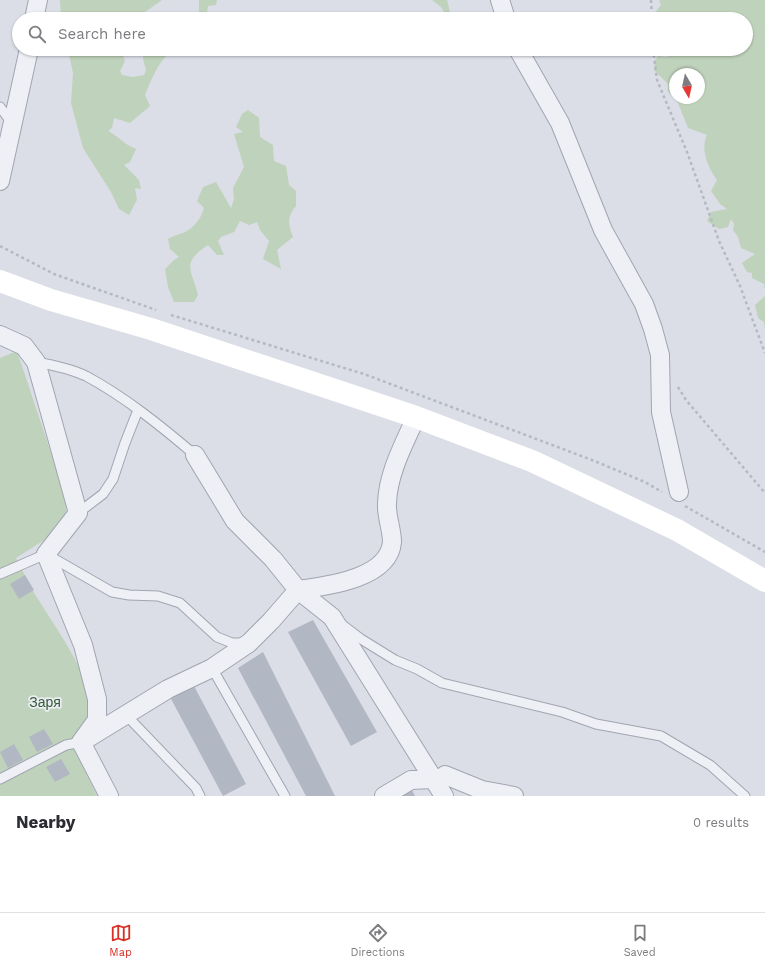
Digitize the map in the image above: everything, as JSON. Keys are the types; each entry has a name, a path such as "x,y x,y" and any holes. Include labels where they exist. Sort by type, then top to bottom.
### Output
{"street":[{"path":"35,12 38,0"},
{"path":"500,0 504,12"},
{"path":"0,181 28,56"},
{"path":"522,56 560,123 603,230 644,304 653,328 660,355 661,412 679,492"},
{"path":"0,281 51,300 150,329 416,417 532,461 676,530 765,581"},
{"path":"0,335 24,346 36,362 78,513 46,554 83,645 97,699 97,720 81,742"},
{"path":"81,742 127,716 168,689 212,668 249,643 271,621 298,590 337,585 371,571 384,561 392,543 387,503 394,466 416,417"},
{"path":"195,455 235,521 273,559 298,590 332,617 439,777 444,796"},
{"path":"81,742 109,796"},
{"path":"384,796 411,780 439,777 482,790 514,796"}],"lane":[{"path":"0,107 13,124"},
{"path":"0,345 24,346"},
{"path":"36,362 56,366 85,376 138,410 195,455"},
{"path":"78,513 103,494 113,479 138,410"},
{"path":"0,574 46,554 112,592 129,595 158,596 180,603 217,637 232,643 249,643"},
{"path":"332,617 361,639 395,660 417,669 442,683 562,712 596,724 633,729 661,736 710,765 745,796"},
{"path":"212,668 285,796"},
{"path":"127,716 196,788 200,796"},
{"path":"0,780 66,745 81,742"}],"path":[{"path":"651,0 652,12"},
{"path":"654,56 658,80 687,152 719,242 740,286 765,353"},
{"path":"676,384 686,400 765,493"}],"green space":[{"path":"60,0 162,0 145,12 61,12"},
{"path":"199,0 217,0 216,5 208,6 207,12 199,12"},
{"path":"432,0 447,0 450,12 444,12 442,8"},
{"path":"659,0 765,0 765,291 764,284 752,278 752,273 747,272 742,263 755,254 741,248 738,237 733,230 734,224 731,219 728,227 719,229 707,221 711,212 727,209 720,204 711,191 717,180 706,158 704,146 707,135 688,128 678,104 705,104 705,68 669,68 669,92 668,84 654,70 655,60 658,56 753,56 753,12 656,12 661,5"},
{"path":"69,56 123,56 125,61 120,71 122,75 133,77 144,75 146,70 143,56 166,56 153,76 145,95 150,106 130,123 114,118 112,128 108,131 136,149 130,162 124,165 139,180 141,189 135,188 137,200 129,215 119,209 111,192 83,148 71,103 73,73"},
{"path":"248,110 259,118 260,137 273,145 274,161 286,166 289,185 296,191 296,206 291,213 289,221 293,237 277,250 281,269 263,259 269,241 260,230 257,222 249,225 240,221 234,232 221,237 218,241 224,255 217,255 208,245 199,251 191,262 191,273 198,295 194,302 174,302 168,287 165,269 179,257 170,249 168,239 187,231 200,218 204,208 197,201 203,187 216,182 231,208 234,199 233,188 244,167 234,134 243,132 236,127 242,114"},
{"path":"765,296 765,330 764,322 758,318 755,305"},
{"name":"Заря","path":"17,351 67,501 65,527 16,558 33,591 71,652 88,688 92,704 90,720 85,727 70,740 97,796 0,796 0,358"}],"building":[{"path":"25,575 34,590 19,599 10,584"},
{"path":"313,620 377,732 351,746 288,632"},
{"path":"263,652 335,796 306,796 238,668"},
{"path":"194,686 246,784 223,796 170,697"},
{"path":"44,729 53,744 37,752 29,737"},
{"path":"14,744 23,760 8,768 0,752"},
{"path":"61,759 70,774 55,782 46,767"},
{"path":"412,790 415,796 401,796"}]}
